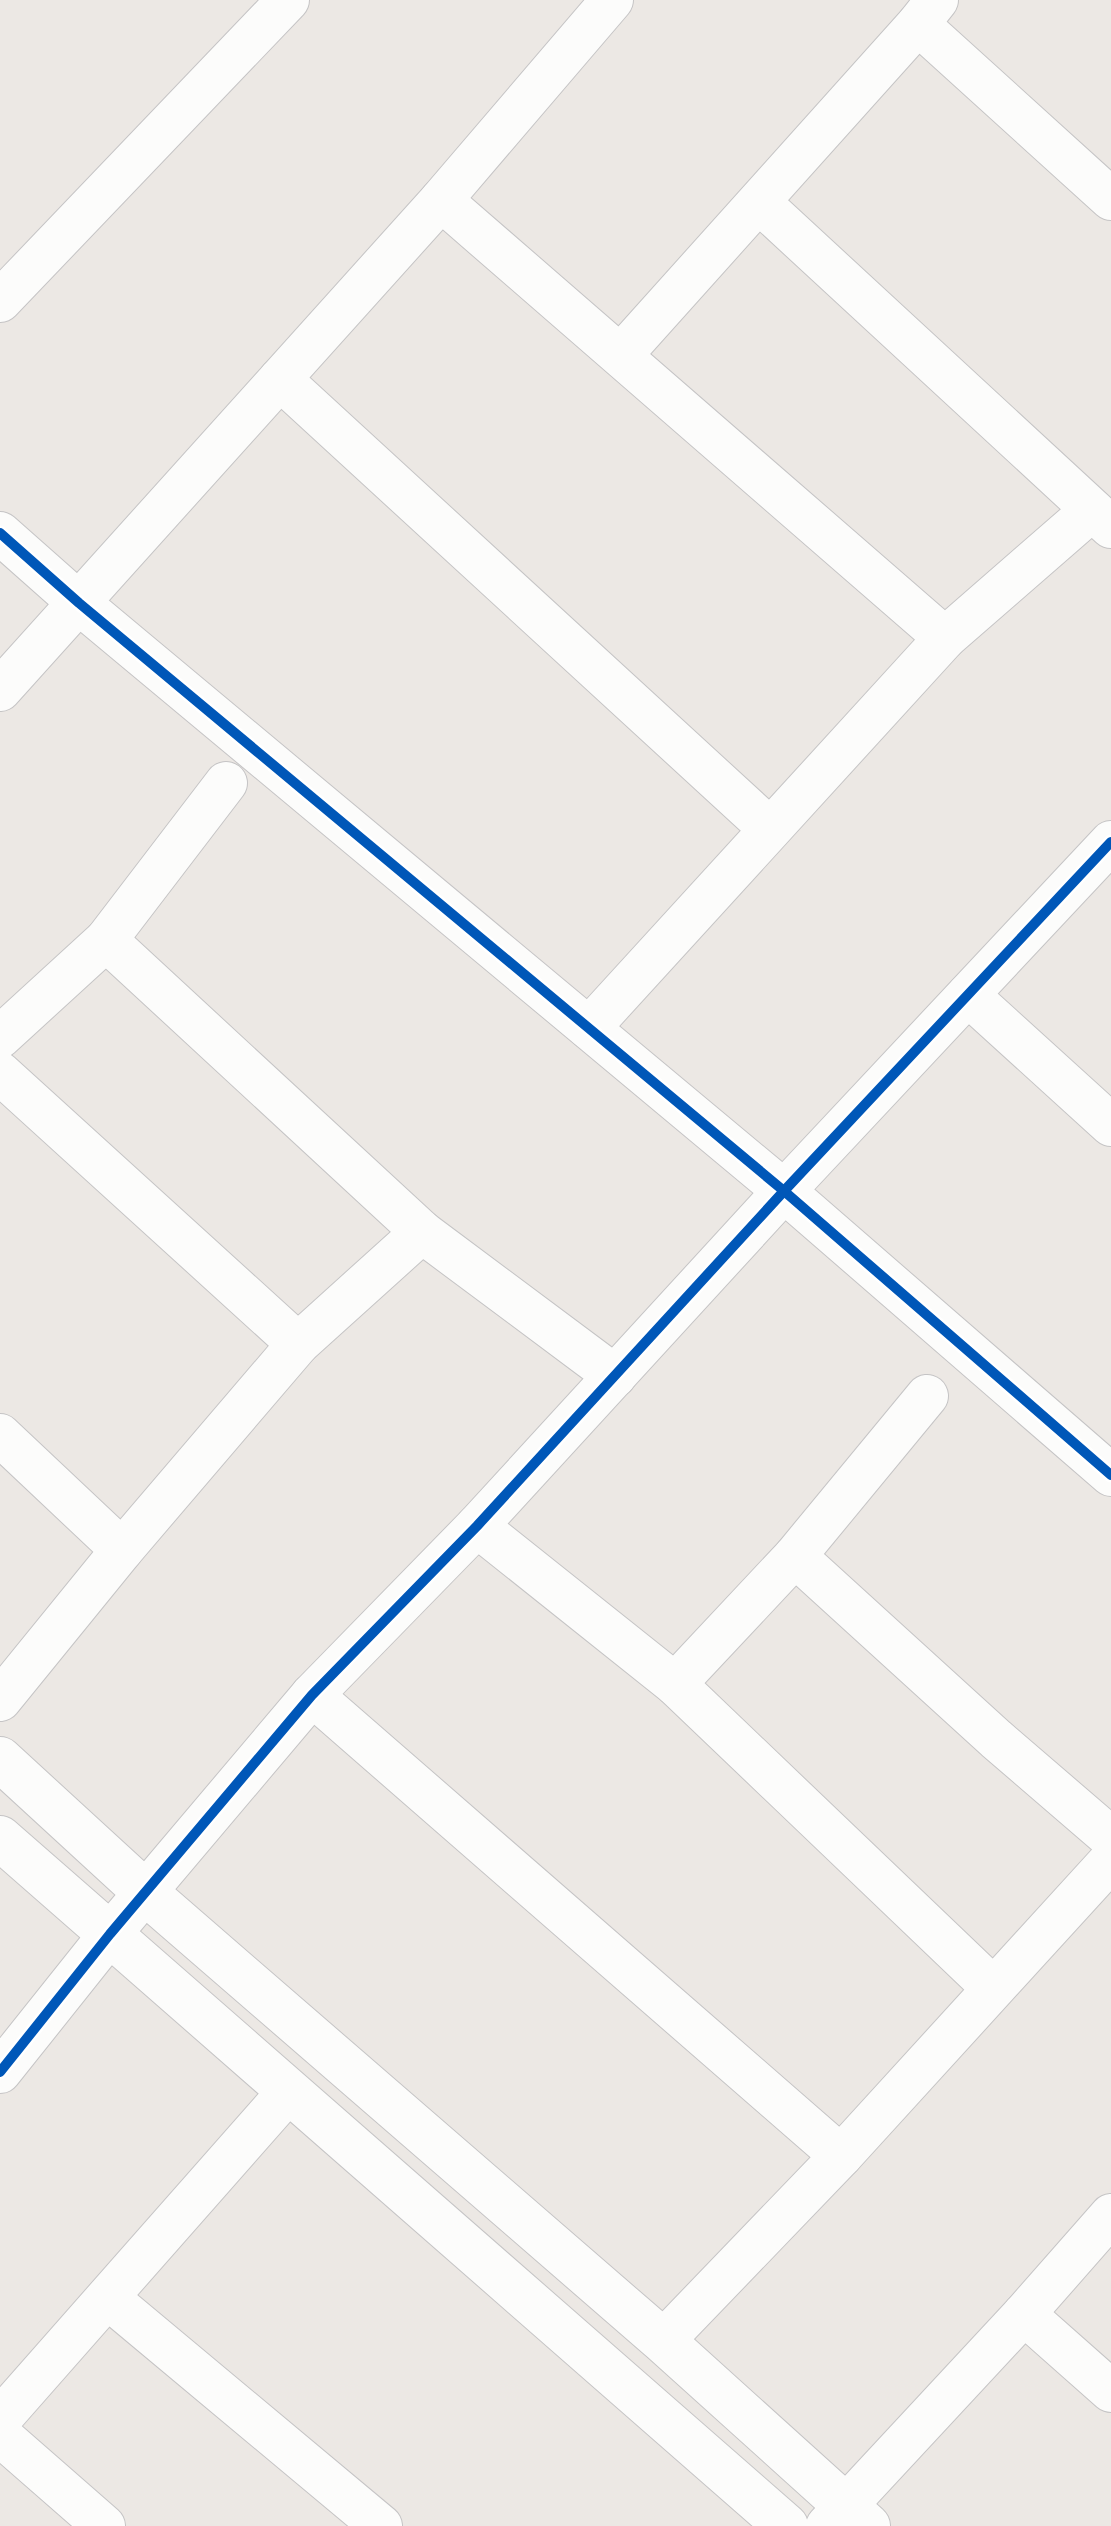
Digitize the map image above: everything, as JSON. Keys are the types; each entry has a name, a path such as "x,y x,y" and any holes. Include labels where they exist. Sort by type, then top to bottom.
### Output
{"street":[{"path":"0,301 288,0"},
{"path":"0,690 441,200 612,0"},
{"path":"621,355 928,12 1111,199"},
{"path":"441,200 945,638"},
{"path":"589,1028 945,638 1102,518 759,202"},
{"path":"280,379 770,829"},
{"path":"0,533 79,603 784,1191 1111,1475"},
{"path":"0,1037 106,940 226,783"},
{"path":"0,2072 110,1934 312,1695 477,1526 784,1191 1111,842"},
{"path":"106,940 422,1232 615,1376"},
{"path":"968,995 1111,1125"},
{"path":"0,1073 298,1344"},
{"path":"0,1700 122,1550 298,1344 422,1232"},
{"path":"675,1684 795,1556 927,1396"},
{"path":"0,1435 122,1550"},
{"path":"477,1526 675,1684 993,1988"},
{"path":"795,1556 996,1739 1111,1838"},
{"path":"312,1695 841,2156"},
{"path":"0,1759 146,1893 663,2341 847,2520 1111,2215"},
{"path":"0,1838 786,2526"},
{"path":"663,2341 841,2156 1111,1860"},
{"path":"0,2419 289,2091"},
{"path":"108,2298 381,2526"},
{"path":"1024,2314 1111,2391"},
{"path":"0,2435 104,2526"}],"cycle path":[{"path":"0,533 79,603 784,1191 1111,1475"},
{"path":"0,2072 110,1934 312,1695 477,1526 784,1191 1111,842"}]}
